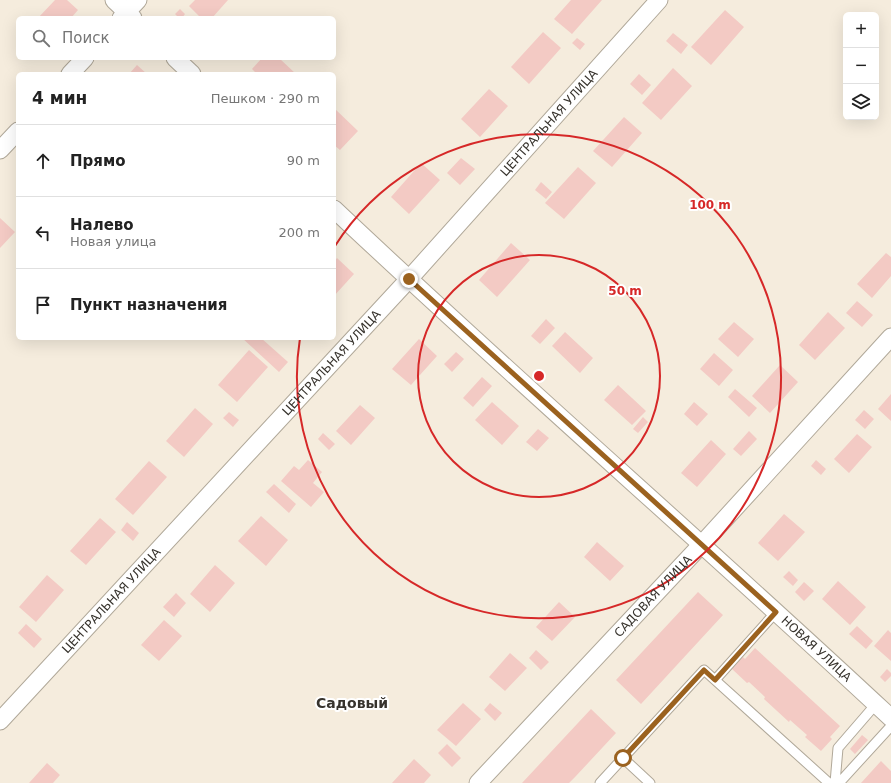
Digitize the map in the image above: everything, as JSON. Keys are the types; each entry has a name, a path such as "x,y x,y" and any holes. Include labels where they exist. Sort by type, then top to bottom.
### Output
{"street":[{"path":"114,0 130,12"},
{"name":"ЦЕНТРАЛЬНАЯ УЛИЦА","path":"0,721 409,279 659,0"},
{"path":"72,72 83,60"},
{"path":"177,60 190,72"},
{"path":"0,150 16,133"},
{"name":"НОВАЯ УЛИЦА","path":"336,211 891,718"},
{"name":"САДОВАЯ УЛИЦА","path":"478,783 702,544 891,337"}],"lane":[{"path":"715,680 776,612"},
{"path":"600,783 704,670 828,783"},
{"path":"835,783 838,748 876,704"},
{"path":"839,783 891,726"},
{"path":"623,758 650,783"}],"building":[{"path":"55,0 67,0 78,10 73,16 40,16"},
{"path":"195,0 228,0 214,16 199,16 189,6"},
{"path":"571,0 602,0 572,34 554,19"},
{"path":"180,9 185,14 184,16 177,16 175,14"},
{"path":"725,10 744,27 711,65 691,47"},
{"path":"543,32 561,48 529,84 511,67"},
{"path":"673,33 688,45 681,54 666,41"},
{"path":"577,38 585,44 580,50 572,43"},
{"path":"260,60 281,60 294,72 255,72 252,69"},
{"path":"137,65 145,72 131,72"},
{"path":"673,68 692,86 661,120 642,103"},
{"path":"639,74 651,85 642,95 630,84"},
{"path":"489,89 508,106 480,137 461,119"},
{"path":"336,110 358,131 340,150 336,147"},
{"path":"624,117 642,133 612,167 593,151"},
{"path":"461,158 475,169 460,185 447,173"},
{"path":"421,163 440,180 409,214 391,197"},
{"path":"578,167 596,183 564,219 545,203"},
{"path":"541,182 552,192 546,199 535,190"},
{"path":"0,218 15,232 0,248"},
{"path":"511,243 530,260 497,297 479,280"},
{"path":"886,253 891,257 891,276 872,298 857,284"},
{"path":"337,258 354,274 336,294"},
{"path":"857,301 873,315 862,327 846,313"},
{"path":"828,312 845,328 815,360 799,345"},
{"path":"546,319 555,328 540,344 531,336"},
{"path":"734,322 754,339 738,357 718,339"},
{"path":"565,332 593,358 580,373 552,346"},
{"path":"419,339 437,356 411,385 392,369"},
{"path":"244,340 263,340 288,362 279,372"},
{"path":"249,350 268,367 237,402 218,385"},
{"path":"456,352 464,359 452,372 444,364"},
{"path":"714,353 733,370 719,386 700,369"},
{"path":"780,365 798,382 770,413 752,396"},
{"path":"482,377 492,386 473,407 463,398"},
{"path":"618,385 646,411 632,425 604,400"},
{"path":"735,389 757,408 749,417 728,397"},
{"path":"891,394 891,421 878,409"},
{"path":"492,402 519,426 502,445 475,420"},
{"path":"694,402 708,414 697,426 684,414"},
{"path":"360,405 375,418 351,445 336,431"},
{"path":"195,408 213,424 184,457 166,441"},
{"path":"864,410 874,419 865,429 855,420"},
{"path":"229,412 239,420 233,427 223,418"},
{"path":"643,417 648,422 638,433 633,429"},
{"path":"538,429 549,438 537,451 526,442"},
{"path":"749,431 757,439 741,456 733,449"},
{"path":"323,433 335,444 329,450 318,439"},
{"path":"857,434 872,447 849,473 834,459"},
{"path":"711,440 726,454 697,487 681,473"},
{"path":"308,460 322,472 313,483 324,492 311,507 281,481 294,466 299,470"},
{"path":"816,460 826,469 821,475 811,466"},
{"path":"149,461 167,477 133,515 115,499"},
{"path":"274,484 296,504 289,513 266,492"},
{"path":"784,514 805,532 778,561 758,543"},
{"path":"261,516 288,540 266,566 238,541"},
{"path":"100,518 116,532 86,565 70,551"},
{"path":"127,522 139,533 133,541 121,530"},
{"path":"597,542 624,566 610,581 584,557"},
{"path":"215,565 235,583 210,612 190,594"},
{"path":"789,571 798,580 793,586 783,577"},
{"path":"47,575 64,590 36,622 19,607"},
{"path":"838,581 866,607 850,625 822,599"},
{"path":"804,582 814,591 804,601 795,592"},
{"path":"698,592 723,615 641,704 616,680"},
{"path":"176,593 186,603 174,617 163,607"},
{"path":"559,602 575,617 552,641 536,627"},
{"path":"164,620 182,636 159,661 141,645"},
{"path":"26,624 42,639 34,648 18,633"},
{"path":"857,626 873,641 866,649 849,634"},
{"path":"888,630 891,633 891,661 874,646"},
{"path":"755,648 840,726 830,737 832,739 821,751 805,737 807,735 790,720 789,722 764,699 765,697 749,682 747,683 732,669 743,657 745,659"},
{"path":"536,650 549,662 541,670 529,658"},
{"path":"510,653 527,668 505,691 489,677"},
{"path":"887,669 891,673 891,676 885,682 880,677"},
{"path":"463,703 481,719 456,746 437,730"},
{"path":"490,703 502,713 495,721 484,710"},
{"path":"591,709 616,733 576,776 569,783 522,783"},
{"path":"862,735 868,740 855,754 850,749"},
{"path":"447,744 461,758 452,767 438,753"},
{"path":"414,759 431,775 424,783 392,783"},
{"path":"881,761 891,771 891,783 861,783"},
{"path":"47,763 60,775 53,783 29,783"}],"district":[{"name":"Садовый","path":"352,703"}],"route":[{"path":"409,279 776,612 715,680 704,670 623,758"}]}
